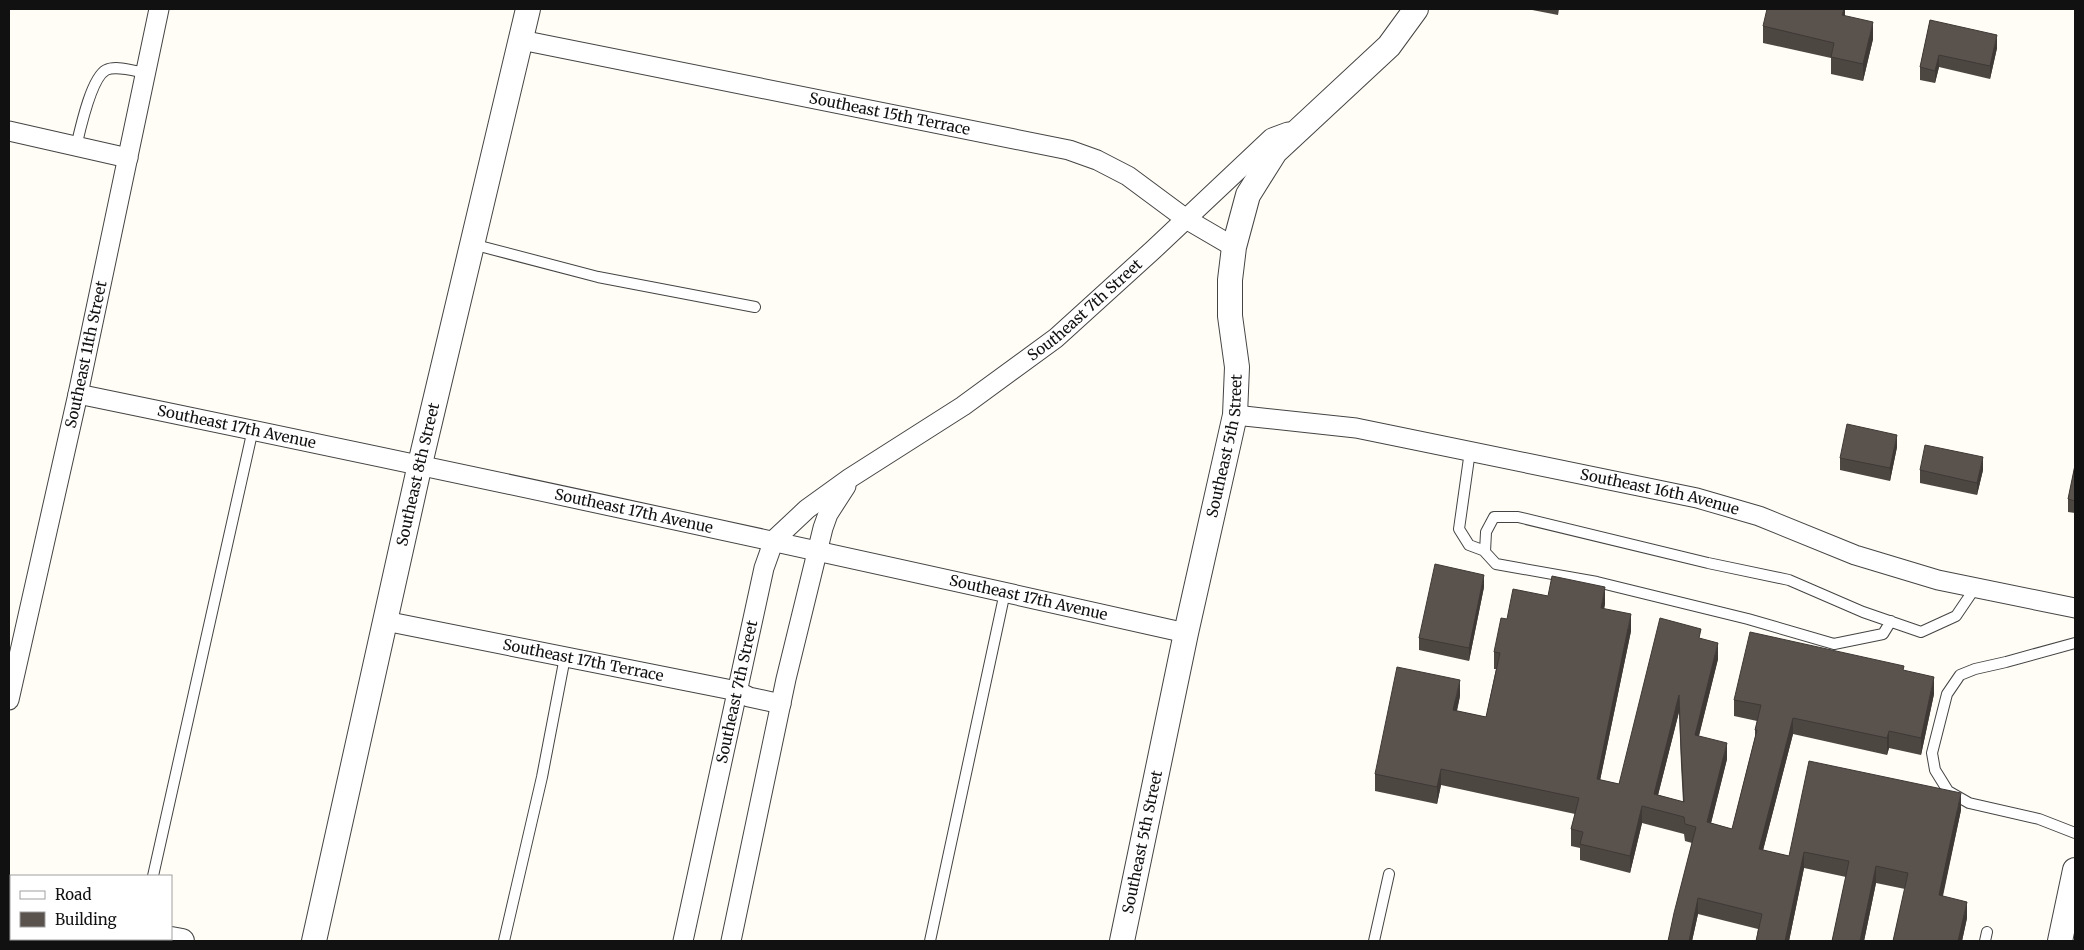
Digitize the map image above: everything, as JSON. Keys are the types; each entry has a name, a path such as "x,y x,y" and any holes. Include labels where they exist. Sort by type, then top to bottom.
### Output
{"street":[{"name":"Southeast 11th Street","path":"9,700 17,625 78,394 159,9"},
{"name":"Southeast 8th Street","path":"314,941 420,464 528,9"},
{"name":"Southeast 5th Street","path":"1122,941 1186,633 1235,415 1237,367 1230,316 1230,280 1234,247 1248,195 1275,152 1389,46 1416,9"},
{"name":"Southeast 15th Terrace","path":"521,40 1068,150 1097,160 1128,176 1186,219 1234,247"},
{"name":"Southeast 7th Street","path":"683,941 764,568 774,540 807,509 850,478 963,406 1056,338 1272,138 1303,126"},
{"path":"9,131 128,158"},
{"name":"Southeast 17th Avenue","path":"78,394 420,464 774,540 1186,633"},
{"name":"Southeast 16th Avenue","path":"1235,415 1356,428 1697,498 1760,516 1855,555 1938,580 2075,608"},
{"name":"Southeast 7th Street","path":"731,941 781,704 817,550 828,514 850,478"},
{"name":"Southeast 17th Terrace","path":"385,621 737,691 749,697 781,704"},
{"path":"2060,941 2075,870"}],"lane":[{"path":"76,147 85,112 99,76 107,69 145,73"},
{"path":"472,244 598,277 755,307"},
{"path":"153,875 253,430"},
{"path":"1470,452 1458,529 1469,545 1485,551 1496,564 1596,582 1748,619 1834,644 1883,634 1890,621"},
{"path":"1485,551 1486,532 1494,517 1518,517 1708,563 1789,580 1863,612 1921,632 1956,616 1975,588"},
{"path":"930,941 1005,592"},
{"path":"2075,643 1975,669 1960,675 1948,694 1932,753 1935,770 1948,791 1969,803 2039,819 2075,833"},
{"path":"504,941 542,777 565,657"},
{"path":"1374,941 1389,874"}],"building":[{"path":"1767,9 1844,9 1842,15 1873,22 1863,64 1831,57 1834,43 1763,26"},
{"path":"1930,20 1997,35 1990,66 1939,55 1935,71 1920,67"},
{"path":"1847,424 1897,435 1890,468 1840,458"},
{"path":"1925,445 1983,457 1977,483 1920,470"},
{"path":"2075,465 2075,501 2068,499"},
{"path":"1435,564 1484,575 1469,648 1419,638"},
{"path":"1552,576 1605,587 1601,608 1631,614 1597,779 1619,784 1660,618 1701,629 1699,638 1718,643 1695,735 1727,743 1707,822 1732,829 1757,730 1755,730 1761,705 1734,700 1750,632 1904,666 1903,670 1934,677 1921,738 1889,731 1887,738 1793,718 1759,849 1789,856 1809,761 1961,793 1939,895 1967,902 1958,941 1893,941 1908,873 1876,866 1860,941 1832,941 1849,861 1804,852 1785,941 1756,941 1762,914 1698,898 1689,941 1668,941 1696,827 1685,824 1684,817 1642,806 1630,856 1580,844 1583,832 1571,829 1579,798 1441,769 1437,787 1375,774 1397,667 1460,680 1453,710 1486,717 1500,653 1494,652 1501,618 1507,619 1513,589 1548,596","holes":["1679,695 1684,802 1654,794"]}]}
